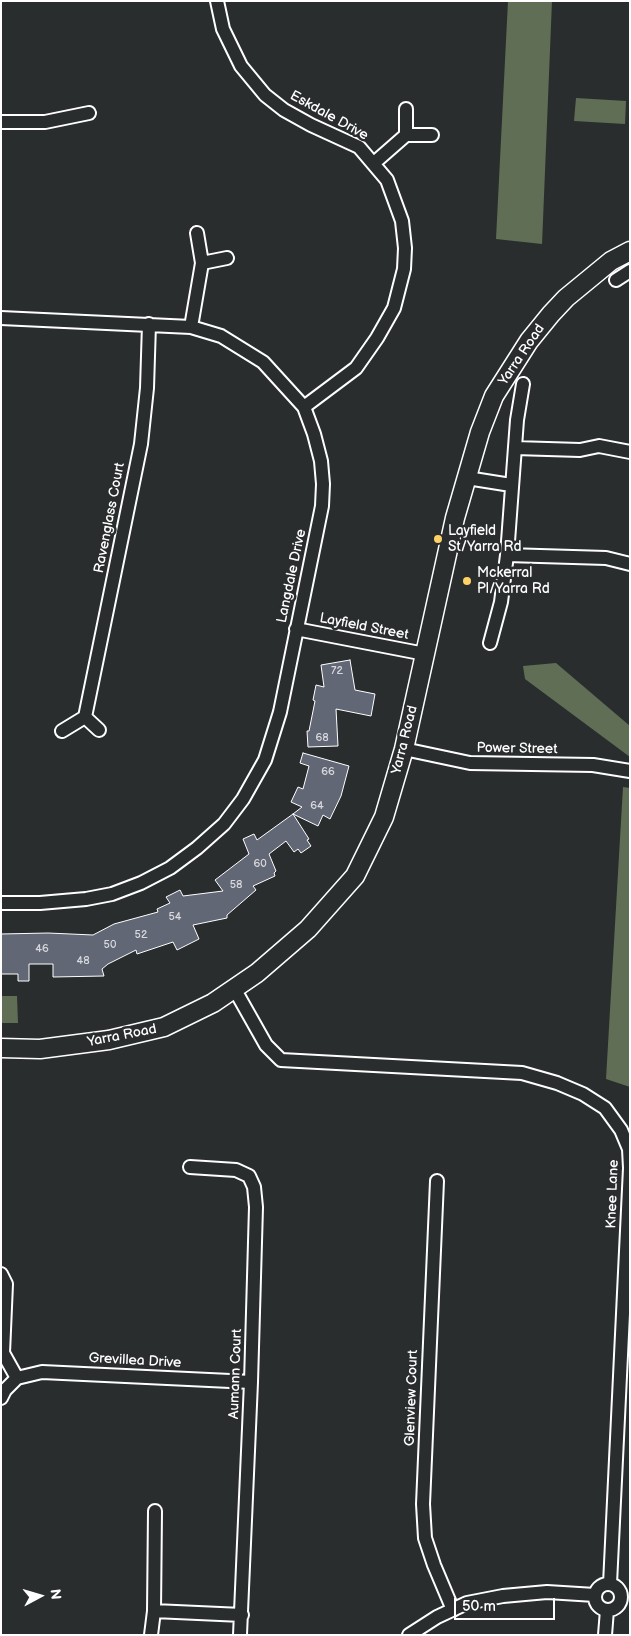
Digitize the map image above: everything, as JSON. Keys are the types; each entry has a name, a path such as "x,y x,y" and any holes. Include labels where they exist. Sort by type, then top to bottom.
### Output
{"main road":[{"name":"Yarra Road","path":"1,1048 40,1049 109,1040 164,1027 235,990 308,929 355,876 384,817 404,749 455,518 480,432 494,396 529,341 566,298 611,261 630,251"}],"street":[{"name":"Eskdale Drive","path":"217,1 223,29 241,66 265,95 284,110 359,147 388,180 402,221 405,248 404,269 394,308 377,338 356,368 304,407"},
{"path":"406,109 406,135"},
{"path":"1,122 45,122 89,113"},
{"path":"374,163 406,135 432,135"},
{"path":"191,327 202,263 197,233"},
{"path":"202,263 227,258"},
{"path":"616,280 630,271"},
{"name":"Langdale Drive","path":"1,318 191,327 221,336 244,348 263,362 304,407 317,443 322,484 322,506 280,712 265,760 243,800 224,824 197,848 170,868 141,883 112,894 40,903 1,903"},
{"name":"Ravenglass Court","path":"85,717 141,444 147,388 150,324"},
{"path":"490,643 501,602 507,555 511,485 523,384"},
{"path":"515,448 580,450 599,446 630,452"},
{"path":"467,478 511,485"},
{"path":"507,555 606,558 630,564"},
{"name":"Layfield Street","path":"296,628 425,654"},
{"path":"62,731 85,717 99,730"},
{"name":"Power Street","path":"404,749 470,763 593,765 630,771"},
{"name":"Knee Lane","path":"235,990 266,1044 281,1060 522,1074 557,1083 584,1094 605,1108 621,1130 629,1149 628,1239 610,1584"},
{"name":"Aumann Court","path":"190,1167 236,1170 249,1176 254,1187 256,1207 251,1382 240,1635"},
{"name":"Glenview Court","path":"437,1181 423,1504 425,1538 453,1610"},
{"path":"1,1274 6,1284 2,1339 4,1354 17,1378 5,1390 1,1398"},
{"name":"Grevillea Drive","path":"17,1378 42,1372 251,1382"},
{"path":"150,1635 154,1611 155,1511"},
{"path":"610,1584 617,1587 626,1598 615,1609 607,1610 596,1604 595,1595 602,1585 610,1584"},
{"path":"409,1635 437,1617 467,1604 503,1596 546,1592 595,1595"},
{"path":"605,1635 607,1610"},
{"path":"154,1611 242,1615"}],"green space":[{"path":"508,1 552,1 542,244 496,239"},
{"path":"576,98 626,101 625,124 574,121"},
{"path":"556,663 630,726 630,757 525,679 523,666"},
{"path":"623,787 630,788 630,1087 606,1079"},
{"path":"1,996 17,996 18,1023 1,1023"}],"building":[{"path":"350,660 355,690 375,694 371,716 336,709 338,746 308,747 307,731 309,731 315,701 313,700 316,685 324,687 321,665"},
{"path":"303,753 349,766 341,796 330,819 323,815 318,826 293,814 302,807 291,802 298,787 303,789 309,766 300,763"},
{"path":"293,814 309,839 307,840 311,846 301,853 298,849 294,852 286,841 269,854 276,871 274,873 275,876 253,886 256,890 227,915 227,918 193,925 199,939 177,950 173,942 137,954 136,950 108,964 102,969 104,976 53,977 53,964 29,964 29,981 18,981 18,974 1,974 1,934 48,933 93,935 114,924 158,912 157,909 170,903 166,897 180,890 183,896 223,891 215,880 249,854 243,839 254,834 257,840"}],"place":[{"name":"Layfield St/Yarra Rd","path":"438,539"},
{"name":"Mckerral Pl/Yarra Rd","path":"467,581"}]}
